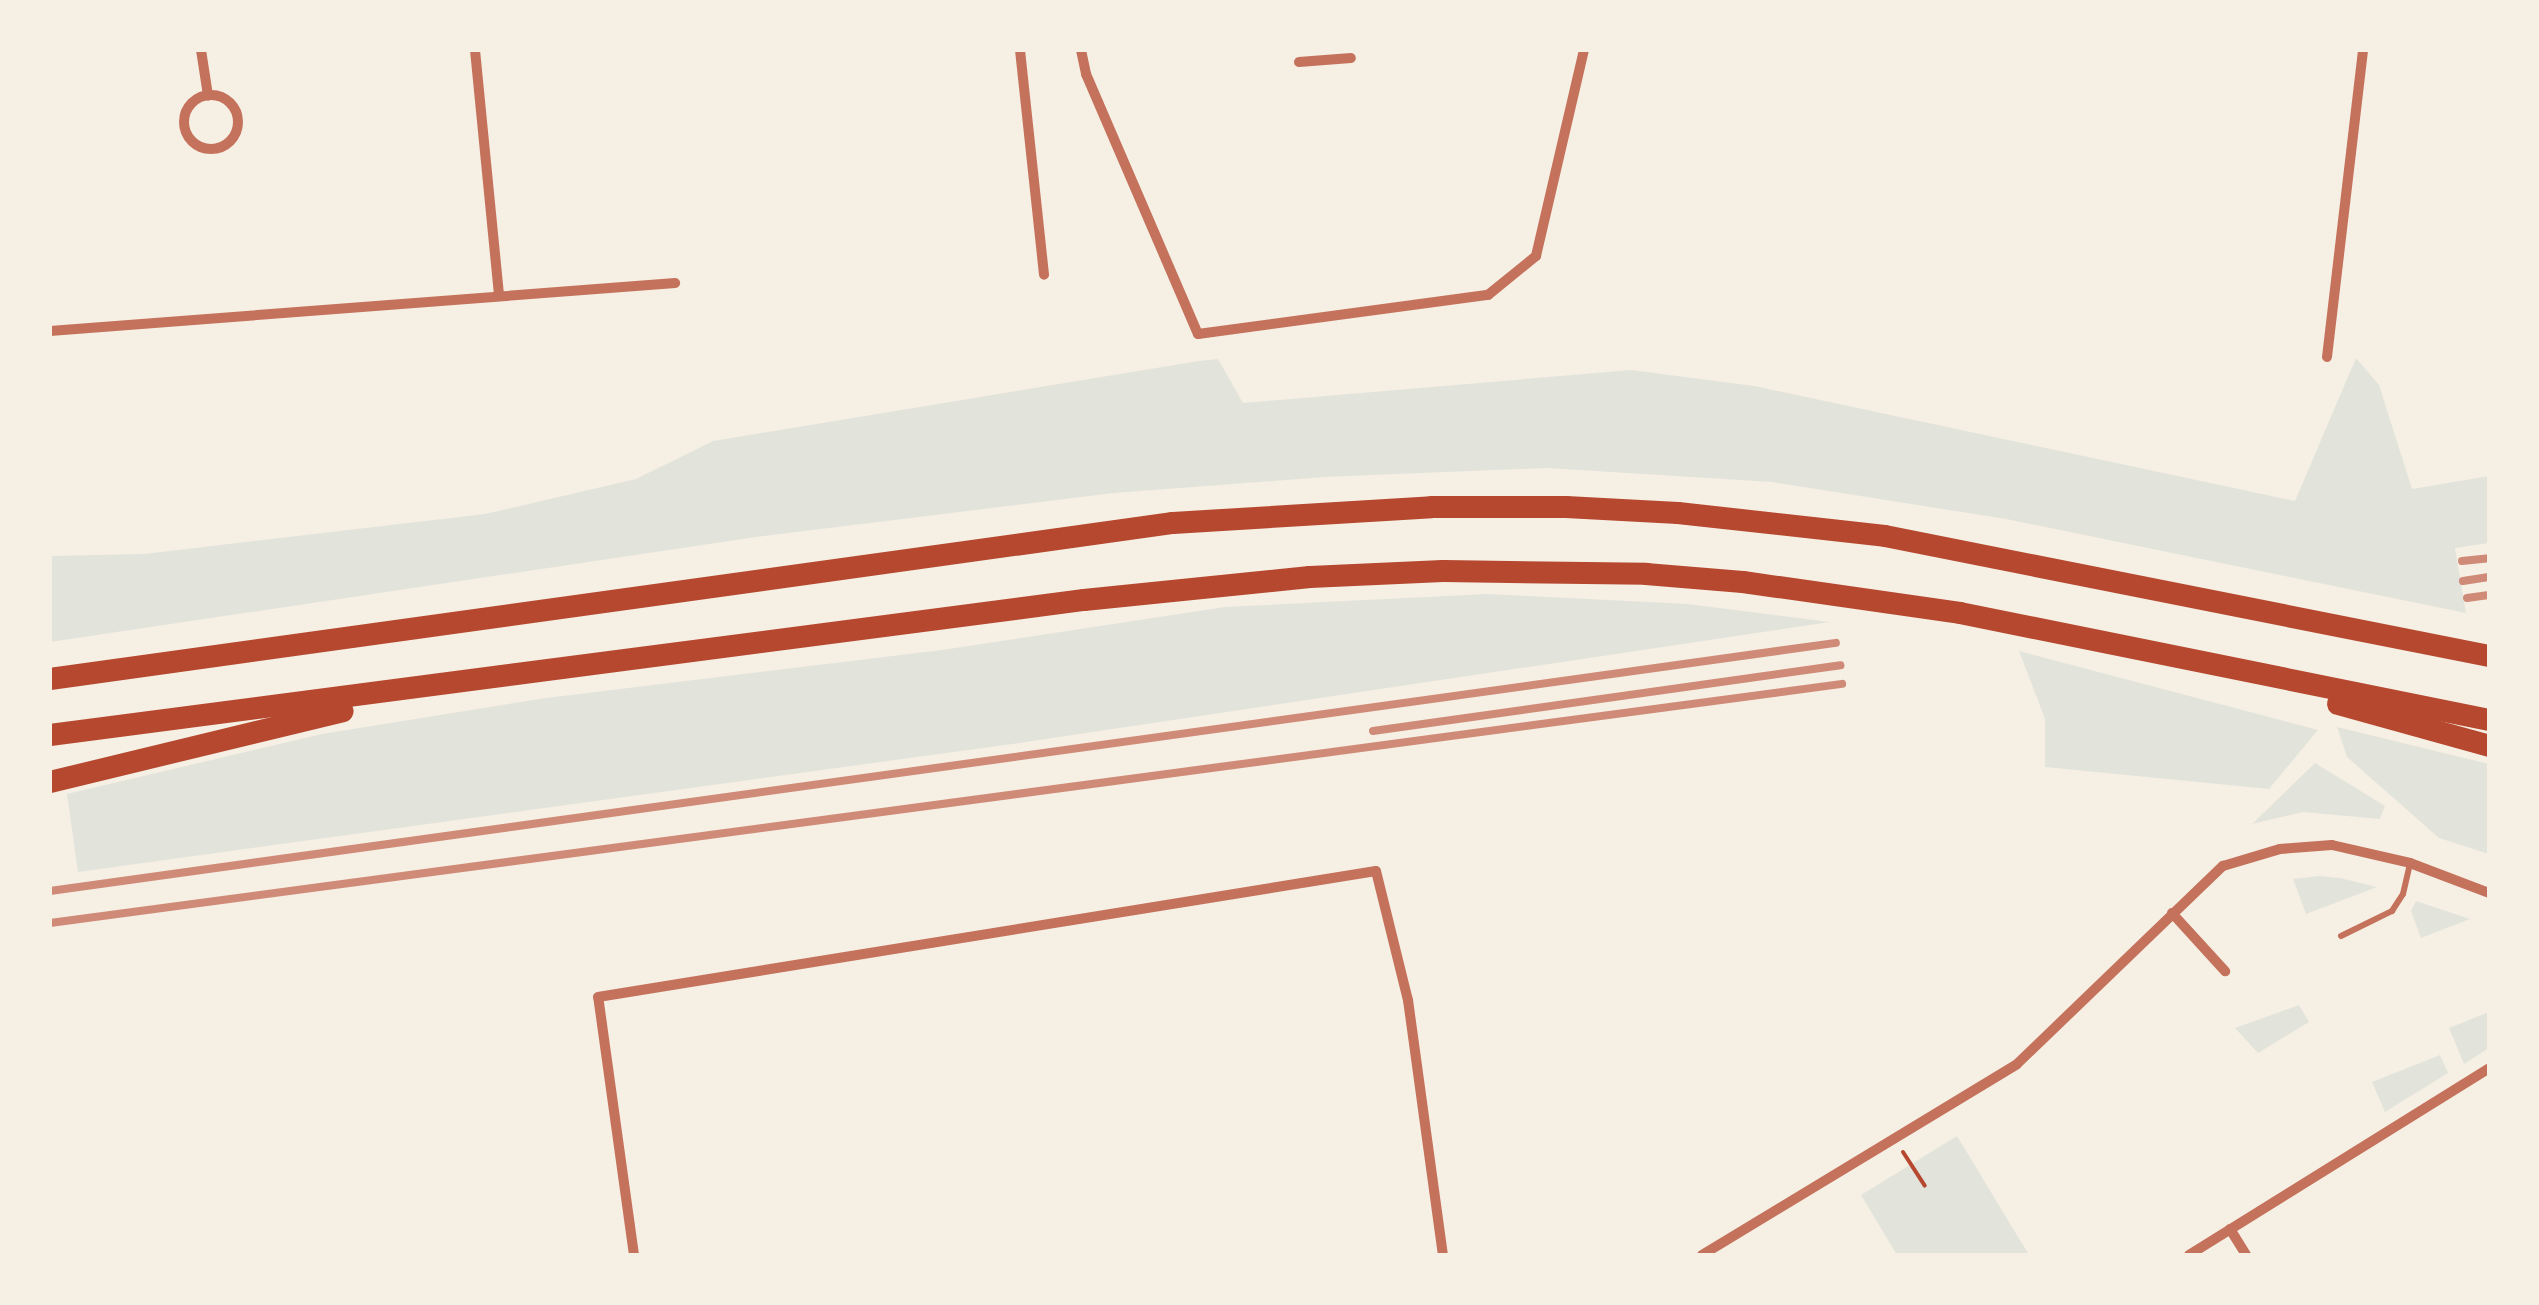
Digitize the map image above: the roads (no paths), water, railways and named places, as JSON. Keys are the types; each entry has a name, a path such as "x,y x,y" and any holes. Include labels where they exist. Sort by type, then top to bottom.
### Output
{"highway":[{"path":"50,679 1172,522 1432,507 1678,513 1885,536 2489,656"},
{"path":"50,736 1140,593 1310,577 1443,571 1626,574 1743,582 1960,613 2489,720"},
{"path":"2189,658 2489,746"},
{"path":"50,782 449,686"}],"street":[{"path":"201,50 208,94"},
{"path":"475,50 499,293"},
{"path":"1020,50 1044,274"},
{"path":"1080,50 1086,74 1198,334 1488,296 1536,256 1584,50"},
{"path":"2326,357 2363,50"},
{"path":"1299,62 1324,55 1352,58"},
{"path":"208,94 224,98 238,119 229,142 214,149 196,144 184,130 191,103 208,94"},
{"path":"50,331 676,282"},
{"path":"1702,1255 2017,1064 2222,866 2305,845 2349,848 2410,864 2489,892"},
{"path":"634,1255 598,997 1376,872 1408,1000 1443,1255"},
{"path":"2172,914 2225,971"},
{"path":"2189,1255 2489,1068"},
{"path":"2230,1229 2246,1255"}],"lane":[{"path":"2342,936 2392,911 2403,894 2410,864"}],"railway":[{"path":"2462,561 2489,558"},
{"path":"2463,581 2489,577"},
{"path":"2467,598 2489,595"},
{"path":"50,891 1836,643"},
{"path":"1373,731 1840,665"},
{"path":"50,923 1842,684"}]}
